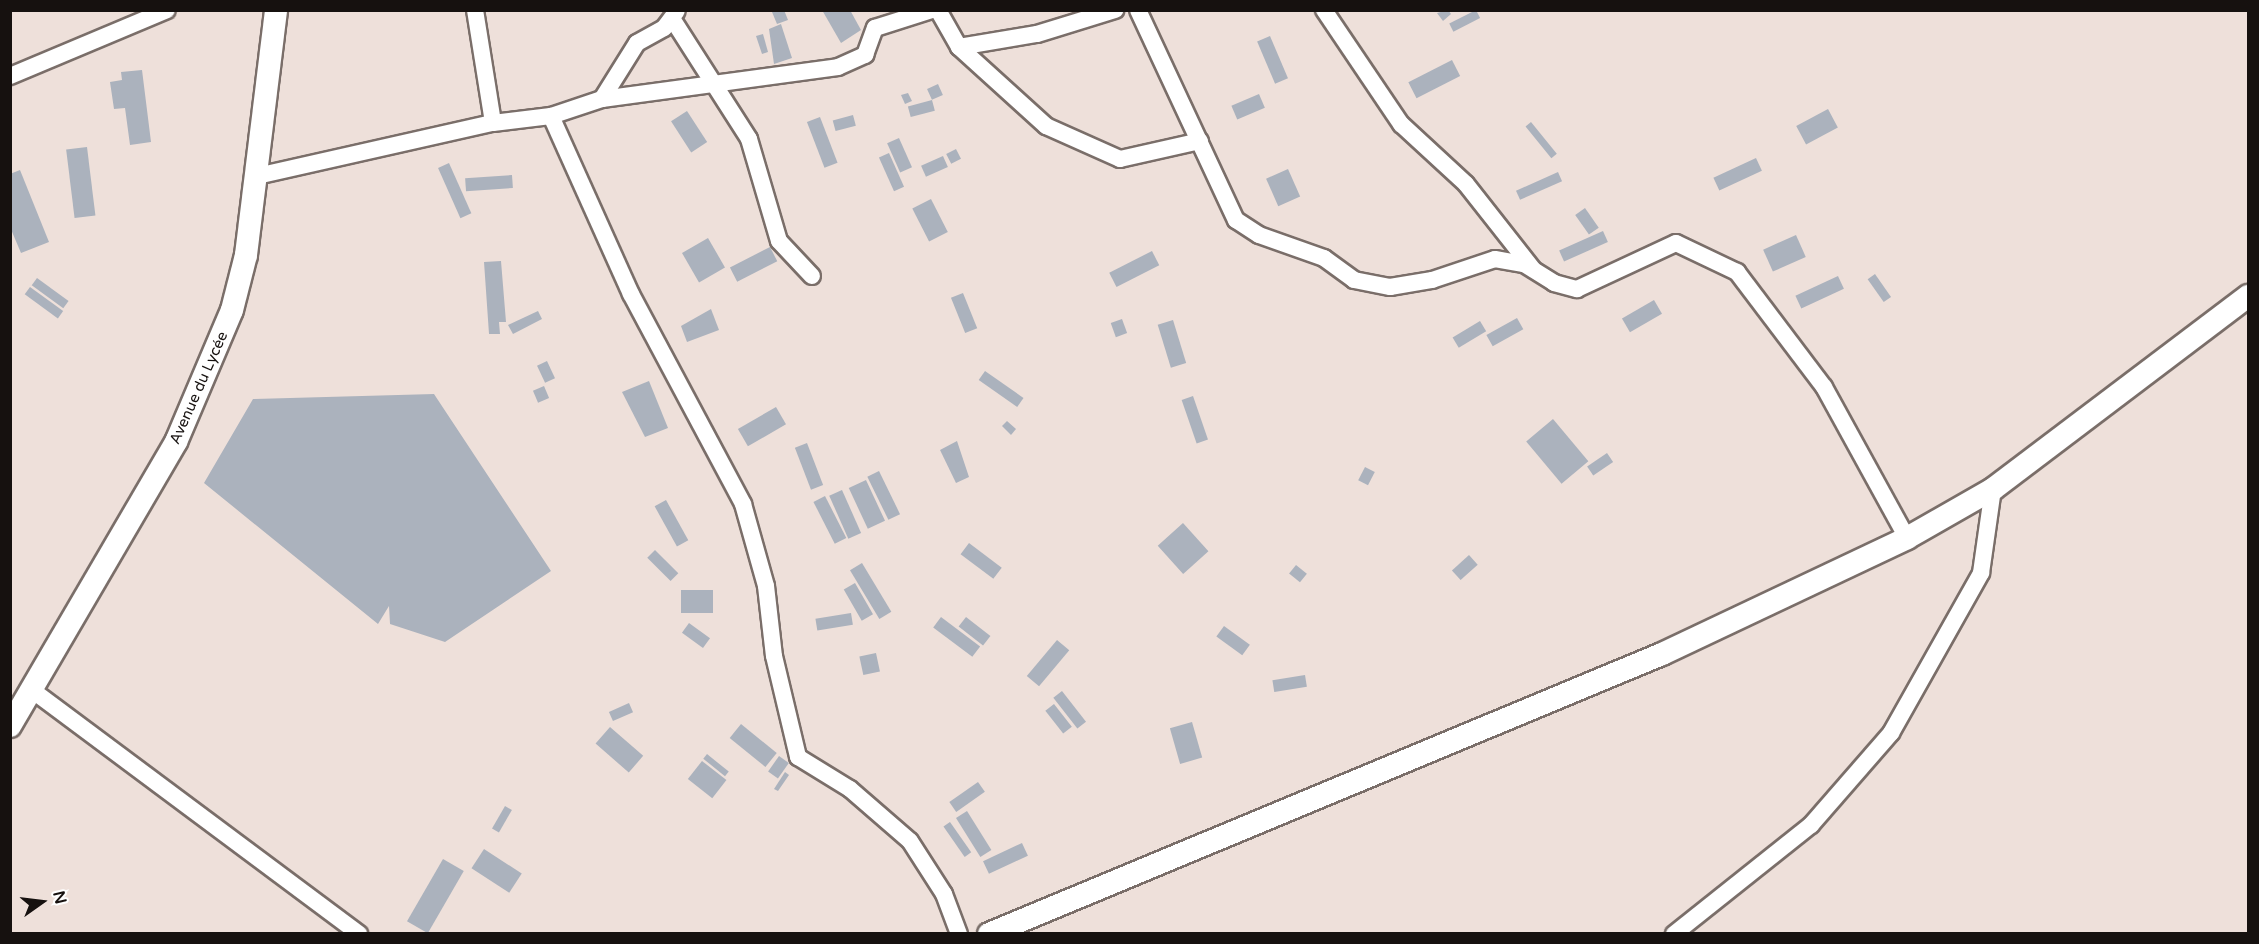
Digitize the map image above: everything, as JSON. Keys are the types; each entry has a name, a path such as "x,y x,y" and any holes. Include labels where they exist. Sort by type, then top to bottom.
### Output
{"main road":[{"name":"Avenue du Lycée","path":"10,726 171,452 207,375 232,310 257,176 276,10"},
{"path":"989,933 1662,654 1906,538 1993,489 2248,296"}],"street":[{"path":"10,76 167,10"},
{"path":"475,10 493,123"},
{"path":"257,176 493,123 551,116 602,99 712,87 861,58 875,28 932,10"},
{"path":"938,10 959,47 1033,116 1112,157 1200,141"},
{"path":"959,47 1037,34 1115,10"},
{"path":"1138,10 1200,141 1228,209 1244,227 1324,258 1362,284 1390,287 1432,280 1495,259 1534,269 1566,288 1587,287 1676,243 1737,272 1824,387 1906,538"},
{"path":"1324,10 1401,124 1466,184 1534,269"},
{"path":"602,99 637,43 675,15 712,87 749,139 779,241 812,276"},
{"path":"551,116 631,294 743,504 764,575 774,656 798,757 850,789 910,841 944,894 959,933"},
{"path":"1674,933 1811,825 1891,733 1981,573 1993,489"},
{"path":"32,690 359,933"}],"building":[{"path":"784,10 788,20 777,24 772,12"},
{"path":"822,10 850,10 861,30 841,43"},
{"path":"1448,10 1451,14 1443,21 1437,13"},
{"path":"1476,10 1480,18 1453,32 1449,24"},
{"path":"781,24 792,58 774,64 769,29"},
{"path":"763,34 768,52 762,54 756,36"},
{"path":"1270,36 1288,78 1275,84 1257,41"},
{"path":"1452,60 1460,76 1417,98 1408,82"},
{"path":"142,70 151,142 130,145 125,108 114,109 110,82 122,80 121,72"},
{"path":"938,84 943,95 932,100 927,89"},
{"path":"908,93 912,101 905,104 901,95"},
{"path":"1259,94 1265,108 1237,120 1231,106"},
{"path":"932,100 935,111 911,117 908,106"},
{"path":"1828,109 1838,128 1806,144 1796,126"},
{"path":"687,111 707,142 691,152 671,121"},
{"path":"853,115 856,126 836,131 833,120"},
{"path":"820,117 838,163 824,168 807,122"},
{"path":"1531,122 1557,154 1551,158 1526,126"},
{"path":"899,138 912,167 900,173 887,143"},
{"path":"87,147 95,215 75,218 66,150"},
{"path":"956,149 961,159 951,164 946,154"},
{"path":"889,153 904,187 894,191 879,157"},
{"path":"943,156 948,167 926,177 921,166"},
{"path":"1756,158 1762,171 1719,191 1713,178"},
{"path":"449,163 471,213 460,218 438,168"},
{"path":"1288,169 1300,196 1278,206 1266,179"},
{"path":"20,170 49,242 21,253 10,227 10,174"},
{"path":"1558,172 1562,181 1520,200 1516,191"},
{"path":"512,175 513,188 466,191 465,178"},
{"path":"931,199 948,232 929,242 912,209"},
{"path":"1585,208 1599,228 1589,235 1575,215"},
{"path":"1603,231 1608,242 1564,261 1559,251"},
{"path":"1796,235 1806,257 1773,272 1763,250"},
{"path":"708,238 725,267 699,282 682,253"},
{"path":"770,247 777,261 737,282 730,267"},
{"path":"1152,251 1159,265 1116,287 1109,273"},
{"path":"501,261 506,322 499,322 500,334 489,334 484,262"},
{"path":"1875,274 1891,297 1884,302 1868,279"},
{"path":"1838,276 1844,289 1801,309 1795,296"},
{"path":"37,278 69,301 63,308 32,285"},
{"path":"30,287 63,311 58,318 25,294"},
{"path":"963,293 977,328 965,333 951,298"},
{"path":"1654,300 1662,314 1630,332 1622,318"},
{"path":"711,309 719,330 687,342 681,326"},
{"path":"538,311 542,319 513,334 508,325"},
{"path":"1517,318 1523,329 1493,346 1486,335"},
{"path":"1122,319 1127,333 1116,337 1111,323"},
{"path":"1173,320 1186,363 1171,368 1158,325"},
{"path":"1480,321 1486,331 1459,348 1453,337"},
{"path":"547,361 555,378 545,383 537,366"},
{"path":"985,371 1024,398 1017,407 979,380"},
{"path":"649,381 668,428 645,437 622,392"},
{"path":"544,386 549,398 538,403 533,391"},
{"path":"434,394 551,571 445,642 390,624 389,606 378,624 204,483 253,399"},
{"path":"1193,396 1208,439 1197,443 1182,400"},
{"path":"776,407 786,424 748,446 738,429"},
{"path":"1553,419 1588,461 1562,484 1526,441"},
{"path":"1007,421 1016,429 1011,435 1002,426"},
{"path":"957,441 969,477 956,483 940,450"},
{"path":"807,443 823,485 811,490 795,448"},
{"path":"1607,453 1613,462 1593,476 1587,466"},
{"path":"1365,467 1375,472 1368,485 1358,480"},
{"path":"879,471 900,514 888,520 867,477"},
{"path":"866,480 885,521 868,529 849,488"},
{"path":"842,490 861,533 848,539 829,496"},
{"path":"825,496 846,538 835,544 813,502"},
{"path":"666,500 688,540 677,547 655,506"},
{"path":"1183,523 1208,551 1183,574 1158,546"},
{"path":"969,543 1002,568 993,579 961,554"},
{"path":"655,550 678,573 671,581 647,558"},
{"path":"1469,555 1478,565 1461,580 1452,570"},
{"path":"862,563 891,612 879,619 850,570"},
{"path":"1296,565 1307,574 1300,582 1289,574"},
{"path":"855,583 873,614 862,621 844,590"},
{"path":"681,590 713,590 713,613 681,613"},
{"path":"851,613 853,625 817,630 815,619"},
{"path":"941,617 980,646 972,657 933,627"},
{"path":"966,617 990,636 983,646 959,626"},
{"path":"689,623 710,638 703,648 682,633"},
{"path":"1224,626 1250,645 1242,655 1216,637"},
{"path":"1057,640 1069,650 1039,686 1027,676"},
{"path":"876,653 880,672 863,675 859,657"},
{"path":"1305,675 1307,687 1274,692 1272,680"},
{"path":"1062,691 1086,722 1077,729 1053,698"},
{"path":"629,703 633,712 613,721 609,712"},
{"path":"1054,704 1072,727 1063,734 1045,711"},
{"path":"1192,722 1202,758 1180,764 1170,728"},
{"path":"741,724 777,753 765,767 730,738"},
{"path":"610,727 643,756 629,772 596,744"},
{"path":"707,754 729,772 725,776 703,759"},
{"path":"779,756 789,763 778,778 768,772"},
{"path":"702,761 726,780 712,798 688,779"},
{"path":"785,772 789,775 778,791 774,789"},
{"path":"978,782 985,792 956,812 949,802"},
{"path":"505,806 512,810 499,833 492,829"},
{"path":"967,811 991,850 980,857 956,818"},
{"path":"950,822 971,852 965,857 943,827"},
{"path":"1022,843 1028,856 989,874 983,861"},
{"path":"484,849 522,874 509,893 471,868"},
{"path":"443,859 464,871 428,933 407,921"}]}
